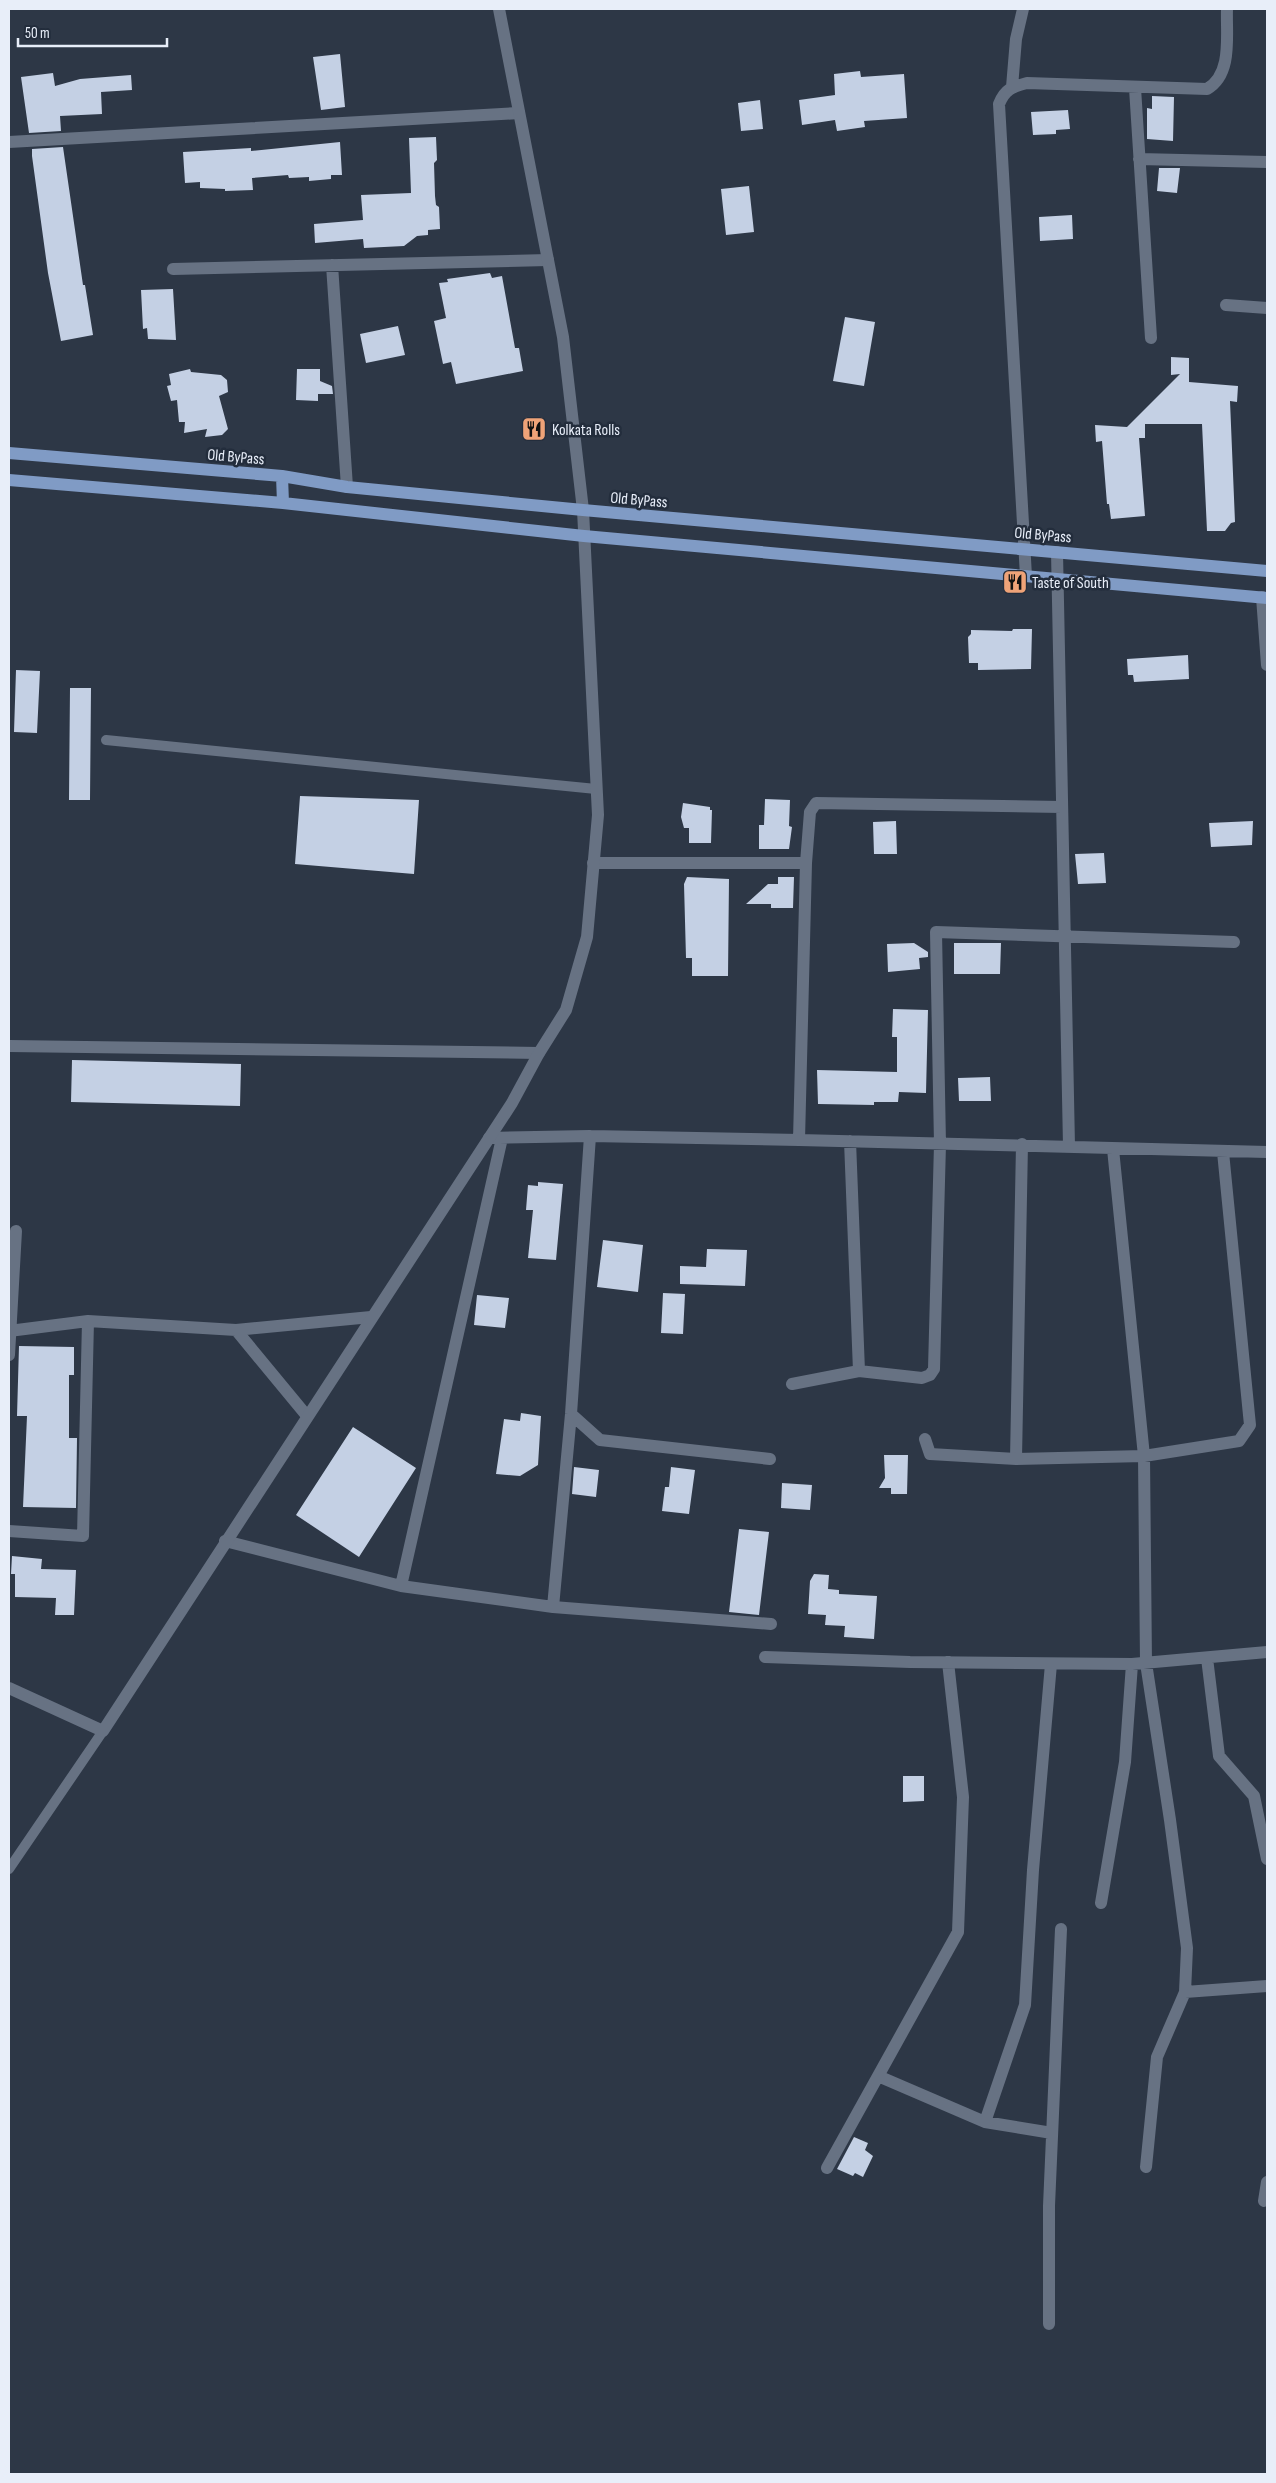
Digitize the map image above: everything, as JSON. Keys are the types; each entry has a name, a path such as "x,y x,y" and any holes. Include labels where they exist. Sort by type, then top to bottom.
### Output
{"main road":[{"name":"Old ByPass","path":"9,453 282,476 347,487 582,510 1267,571"},
{"path":"282,476 283,503"},
{"path":"9,480 283,503 584,536 1265,598"}],"street":[{"path":"9,1688 103,1731 371,1316 512,1103 539,1052 566,1010 587,937 598,815 584,536 563,337 499,9"},
{"path":"1012,87 1016,39 1023,9"},
{"path":"1026,576 1026,549 999,104 1004,92 1012,87 1027,83 1207,89 1216,84 1224,70 1228,9"},
{"path":"1134,88 1151,338"},
{"path":"9,142 519,113"},
{"path":"1138,159 1267,162"},
{"path":"173,269 548,260"},
{"path":"332,265 347,487"},
{"path":"1226,305 1267,308"},
{"path":"1057,552 1056,579 1066,935 1069,1146"},
{"path":"1265,598 1267,665"},
{"path":"799,1140 806,863 810,812 816,803 1062,807"},
{"path":"594,863 806,863"},
{"path":"792,1384 859,1371 922,1378 930,1375 934,1369 940,1144 936,932 1234,942"},
{"path":"9,1046 539,1052"},
{"path":"489,1138 590,1136 940,1144 1022,1144 1113,1149 1267,1152"},
{"path":"553,1607 571,1414 590,1136"},
{"path":"401,1586 502,1138"},
{"path":"850,1141 859,1371"},
{"path":"1016,1459 1022,1144"},
{"path":"1113,1149 1144,1456 1146,1663 1187,1948 1185,1992 1157,2057 1146,2167"},
{"path":"925,1439 930,1454 1016,1459 1144,1456 1240,1441 1250,1425 1223,1152"},
{"path":"9,1355 16,1231"},
{"path":"9,1331 88,1321 236,1330 371,1316"},
{"path":"9,1531 83,1536 88,1321"},
{"path":"236,1330 306,1416"},
{"path":"571,1414 600,1440 770,1459"},
{"path":"226,1541 401,1586 553,1607 771,1624"},
{"path":"765,1657 1051,1664 1132,1664 1267,1652"},
{"path":"1207,1658 1219,1756 1254,1796 1267,1858"},
{"path":"826,2168 958,1932 963,1797 948,1662"},
{"path":"984,2122 1025,2005 1033,1870 1051,1664"},
{"path":"1100,1903 1125,1762 1132,1664"},
{"path":"1049,2324 1052,2133 1061,1929"},
{"path":"1185,1992 1267,1986"},
{"path":"878,2076 984,2122 1052,2133"},
{"path":"1264,2201 1267,2182"}],"lane":[{"path":"106,740 596,789"},
{"path":"9,1869 103,1731"}],"building":[{"path":"340,54 345,107 321,110 313,57"},
{"path":"860,71 861,77 904,74 907,118 864,121 865,127 837,131 835,120 802,125 799,100 835,95 834,74"},
{"path":"53,73 55,86 80,79 131,75 132,90 101,92 102,114 60,116 61,131 29,133 21,77"},
{"path":"1152,96 1174,97 1173,141 1147,139 1147,108 1152,109"},
{"path":"760,100 763,129 741,131 738,103"},
{"path":"1068,110 1070,129 1056,130 1056,134 1033,135 1031,112"},
{"path":"436,137 437,160 434,163 435,196 436,205 439,207 440,229 428,230 428,235 417,236 404,246 364,248 363,239 315,243 314,224 363,220 361,195 411,193 409,138"},
{"path":"340,142 342,175 331,175 331,179 309,181 309,177 289,178 288,175 252,178 253,190 225,191 225,189 200,188 200,182 185,183 183,152 251,148 251,151"},
{"path":"63,147 83,285 85,285 93,335 61,341 48,273 32,149"},
{"path":"1159,168 1180,168 1177,193 1157,191"},
{"path":"749,186 754,232 726,235 721,189"},
{"path":"1072,215 1073,239 1040,241 1039,217"},
{"path":"490,273 492,278 502,276 515,348 519,348 523,371 456,384 451,362 443,364 434,321 446,318 439,283 448,282 447,279"},
{"path":"173,289 176,340 148,339 147,328 143,329 141,290"},
{"path":"845,317 875,322 864,386 833,381"},
{"path":"398,326 405,355 366,363 360,334"},
{"path":"1171,357 1189,358 1189,382 1238,386 1237,402 1230,401 1235,522 1231,523 1225,531 1207,531 1202,424 1145,424 1145,438 1139,438 1145,516 1111,519 1109,504 1107,504 1102,441 1096,442 1095,425 1127,427 1180,374 1171,375"},
{"path":"190,369 191,372 221,375 227,380 228,392 219,396 228,429 222,435 205,437 207,429 184,433 185,422 179,422 177,400 171,401 167,386 171,385 169,374"},
{"path":"297,369 320,369 320,381 332,386 333,394 318,394 318,401 296,400"},
{"path":"1013,629 1032,629 1031,669 978,670 978,663 969,663 968,637 971,634 971,630 1012,631"},
{"path":"1188,655 1189,679 1134,682 1133,675 1128,675 1127,659"},
{"path":"16,670 40,671 37,733 14,732"},
{"path":"70,688 91,688 90,800 69,800"},
{"path":"300,796 419,800 414,874 295,864"},
{"path":"765,799 790,800 789,826 792,827 789,849 759,849 759,825 764,825"},
{"path":"683,803 710,807 710,810 712,810 711,843 689,843 689,828 684,828 681,817"},
{"path":"896,821 897,854 874,854 873,822"},
{"path":"1253,821 1252,845 1211,847 1209,823"},
{"path":"1104,853 1106,883 1078,884 1075,854"},
{"path":"687,877 729,879 728,976 692,976 692,958 686,958 684,884"},
{"path":"778,877 794,877 793,908 771,908 771,904 746,904 768,884 778,884"},
{"path":"914,943 928,952 928,957 919,958 920,969 888,972 887,944"},
{"path":"954,943 1001,943 1000,974 954,974"},
{"path":"893,1009 928,1010 926,1093 899,1092 898,1102 874,1102 874,1105 818,1104 817,1070 897,1072 897,1037 892,1037"},
{"path":"72,1060 241,1064 240,1106 71,1102"},
{"path":"990,1077 991,1101 959,1101 958,1078"},
{"path":"538,1182 563,1184 556,1260 528,1258 533,1210 526,1210 528,1185 538,1186"},
{"path":"603,1240 643,1245 638,1292 597,1287"},
{"path":"707,1249 747,1250 745,1286 680,1284 680,1266 706,1267"},
{"path":"663,1293 685,1294 683,1334 661,1333"},
{"path":"477,1295 509,1298 505,1328 474,1325"},
{"path":"19,1346 74,1347 74,1375 69,1375 69,1438 77,1438 76,1508 23,1507 27,1416 17,1416"},
{"path":"521,1413 541,1416 538,1465 520,1476 496,1474 504,1419 520,1421"},
{"path":"353,1427 416,1468 359,1557 296,1515"},
{"path":"884,1455 908,1455 907,1494 891,1494 891,1488 879,1488 885,1478"},
{"path":"574,1467 599,1470 596,1497 572,1494"},
{"path":"671,1467 695,1470 689,1514 662,1511 665,1487 669,1487"},
{"path":"782,1483 812,1485 810,1510 781,1508"},
{"path":"739,1529 769,1532 759,1615 729,1612"},
{"path":"12,1556 42,1559 41,1569 76,1570 74,1615 55,1615 56,1598 15,1597 15,1574 11,1574"},
{"path":"814,1574 829,1575 828,1589 839,1590 839,1594 877,1596 874,1639 844,1637 845,1626 825,1625 826,1615 808,1614 810,1581"},
{"path":"903,1776 924,1776 924,1801 903,1802"},
{"path":"854,2137 868,2143 865,2150 873,2156 863,2177 855,2173 853,2176 837,2169"}],"place":[{"name":"Kolkata Rolls","path":"534,429"},
{"name":"Taste of South","path":"1015,582"}]}
